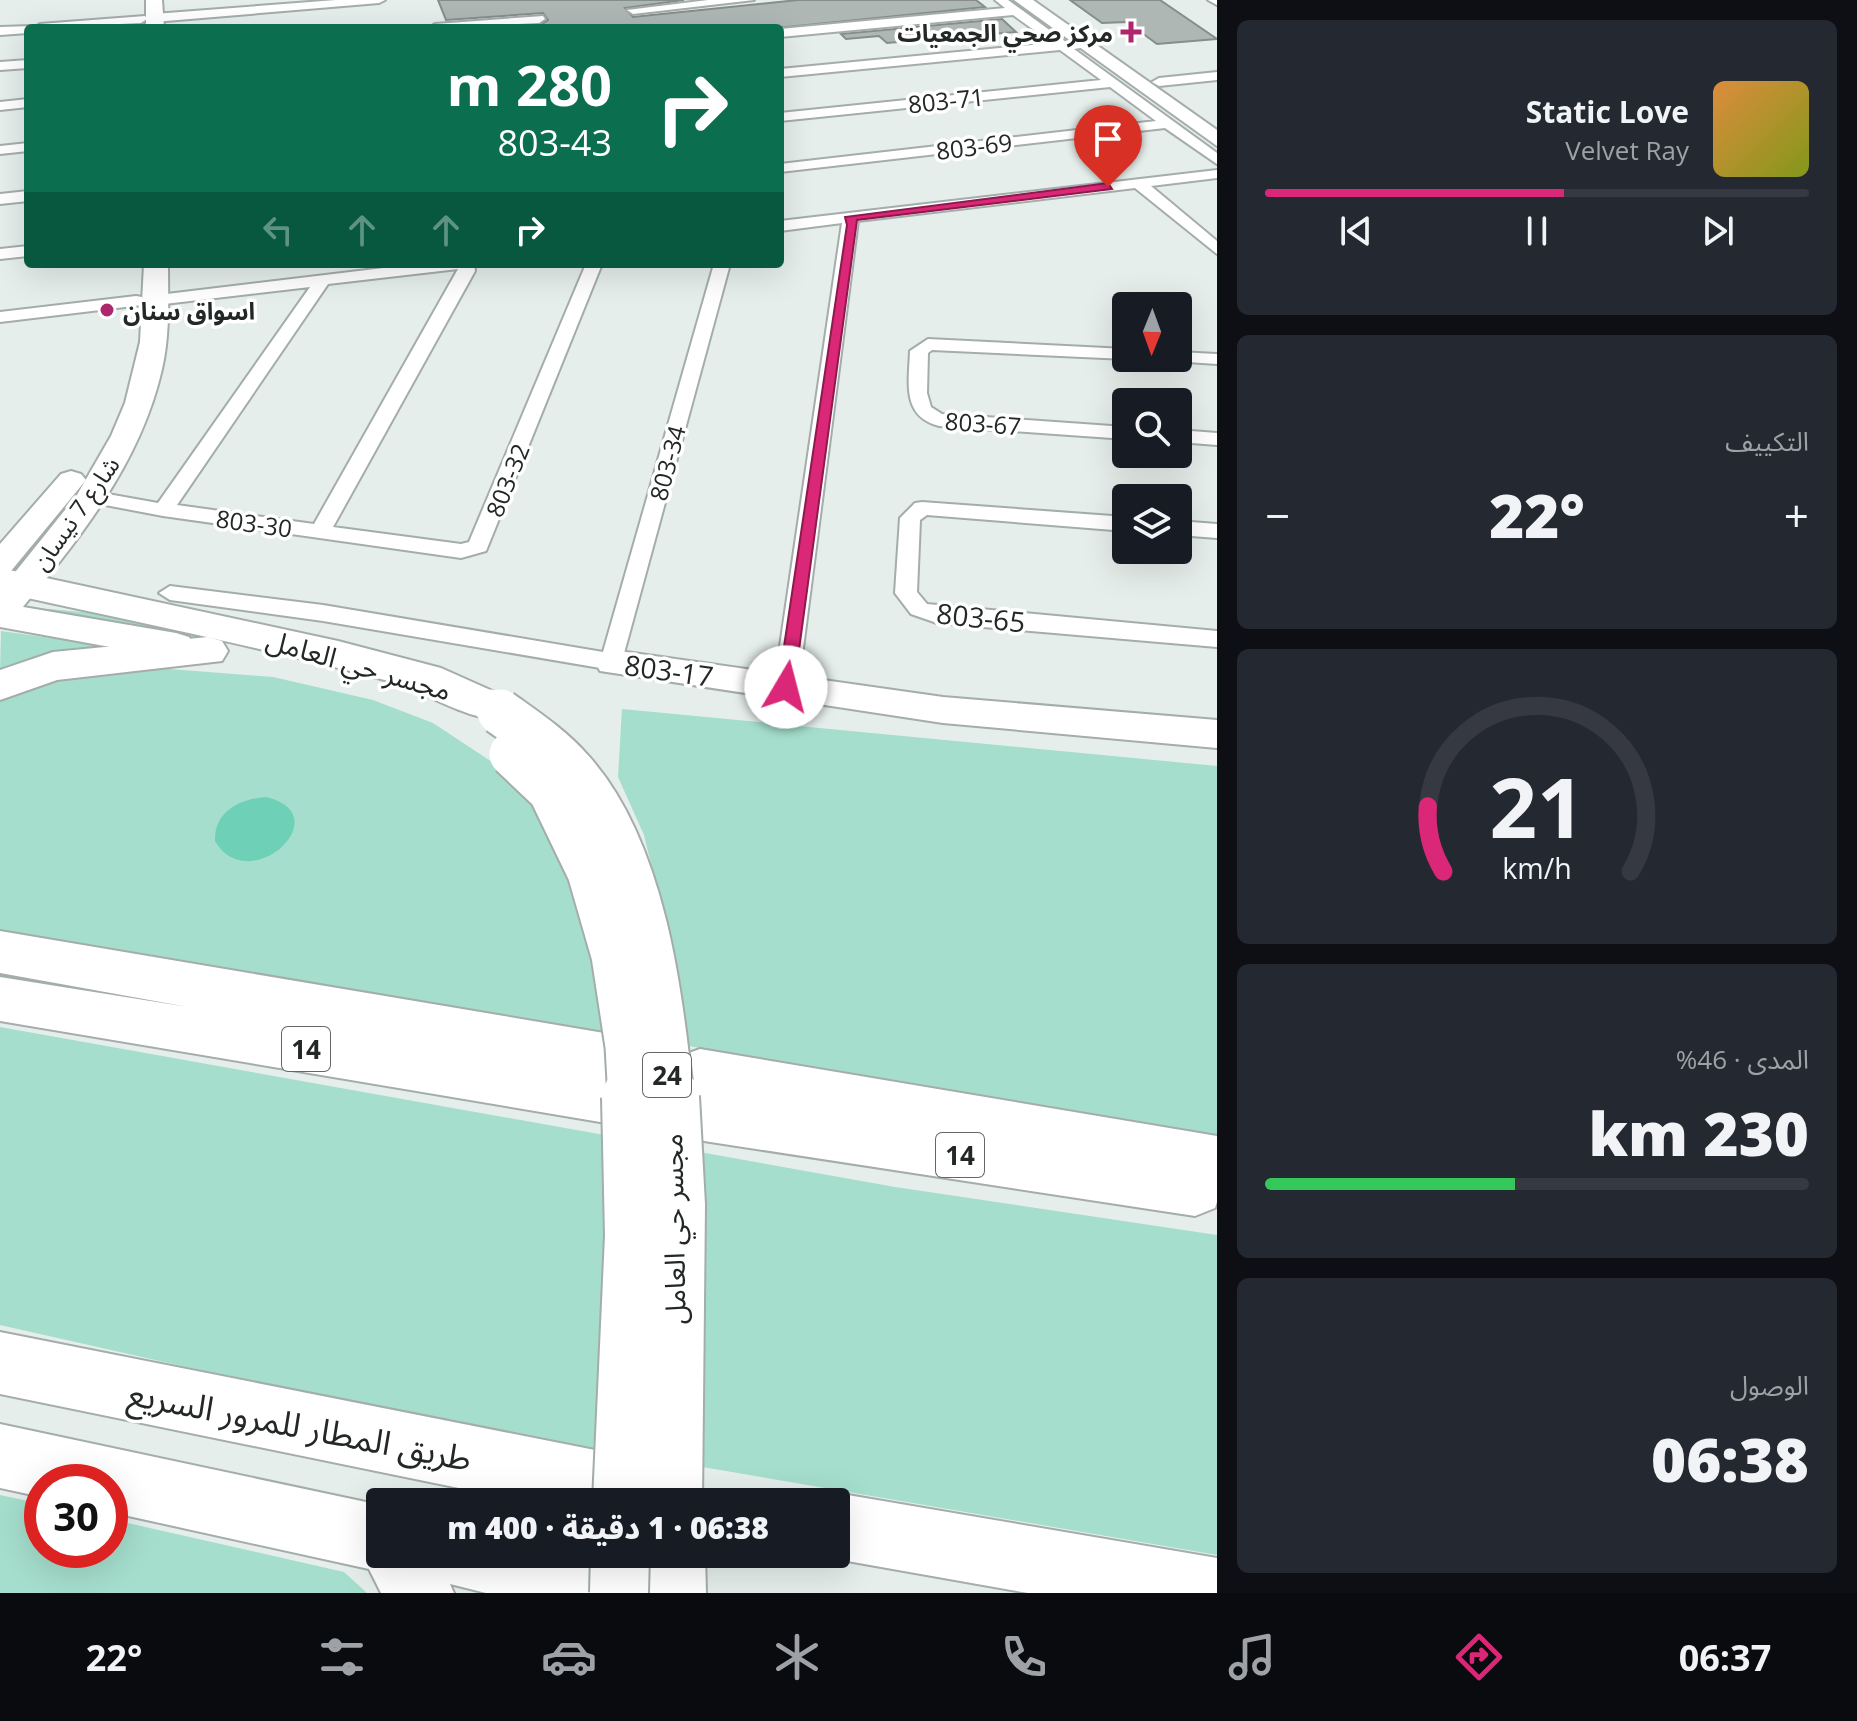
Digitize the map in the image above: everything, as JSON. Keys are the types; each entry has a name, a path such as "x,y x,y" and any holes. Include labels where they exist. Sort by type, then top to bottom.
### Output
{"highway":[{"path":"0,685 53,666 208,651"},
{"name":"14","path":"0,952 611,1079 0,999"},
{"name":"14","path":"1217,1163 875,1101 702,1094 1217,1191"},
{"name":"طريق المطار للمرور السريع","path":"0,1363 587,1488"},
{"path":"0,1456 366,1535"},
{"path":"850,1528 1217,1592"},
{"path":"405,1568 420,1593"},
{"path":"556,1568 611,1576"}],"main road":[{"name":"مجسر حي العامل","path":"5,591 208,651 377,688 480,716 539,740 580,779 606,821 626,866 649,947 664,1034 675,1163 673,1488"},
{"name":"مجسر حي العامل","path":"5,591 338,654 427,678 480,716 514,756 554,794 587,862 611,946 625,1029 634,1162 611,1488"},
{"path":"673,1568 673,1593"}],"street":[{"path":"141,0 149,19"},
{"path":"88,24 379,0"},
{"path":"633,9 748,0"},
{"path":"1001,0 1019,6 1083,44 1217,140"},
{"path":"1042,0 1217,123"},
{"path":"784,33 1019,6 1062,46 1217,160"},
{"path":"481,24 538,19"},
{"path":"0,31 24,29"},
{"path":"784,73 1083,44"},
{"path":"0,66 24,64"},
{"path":"1159,82 1217,76"},
{"name":"803-71","path":"784,117 1112,83"},
{"path":"0,106 24,103"},
{"name":"803-69","path":"784,168 1167,124"},
{"path":"0,150 24,147"},
{"path":"788,221 851,217 1217,174"},
{"path":"1138,183 1217,249"},
{"path":"0,199 24,196"},
{"path":"786,687 853,225 851,217"},
{"path":"0,254 24,251"},
{"name":"شارع 7 نيسان","path":"5,591 91,497 114,460 136,411 151,356 146,300 138,268"},
{"name":"شارع 7 نيسان","path":"5,591 106,424 127,368 155,268"},
{"path":"0,317 424,268"},
{"name":"803-30","path":"323,280 163,510 320,532 467,268"},
{"name":"803-32","path":"320,532 461,551 478,546 592,268"},
{"name":"803-34","path":"612,662 721,268"},
{"name":"803-67","path":"1112,353 928,344 919,351 919,407 925,415 939,420 1112,432"},
{"path":"1192,358 1217,359"},
{"path":"1192,437 1217,439"},
{"path":"91,497 163,510"},
{"name":"803-65","path":"1112,523 922,508 910,518 906,593 919,609 937,615 1217,639"},
{"path":"1192,529 1217,531"},
{"name":"803-17","path":"170,593 323,613 612,662 943,710 1217,734"}],"green space":[{"path":"49,609 93,613 206,636 203,641 37,612"},
{"path":"1,631 109,646 48,656 0,672"},
{"path":"157,668 273,677 373,700 433,723 524,783 670,943 644,835 618,777 622,709 1217,766 1217,1135 0,930 0,702 43,682"},
{"path":"266,797 287,806 294,820 292,834 281,848 265,857 247,861 230,856 215,841 219,822 230,808 247,800"},
{"path":"0,1027 895,1187 1217,1235 1217,1555 850,1492 850,1488 826,1488 399,1415 0,1325"},
{"path":"0,1495 24,1500 24,1568 128,1568 128,1523 344,1572 367,1593 0,1593"}],"building":[{"path":"438,0 684,0 625,8 633,17 798,0 976,0 985,7 784,27 784,24 542,24 548,20 543,13 446,20"},
{"path":"1070,0 1160,0 1217,39 1157,44 1127,22 1102,23"},
{"path":"1002,19 1016,32 887,43 879,36 846,39 841,34"}],"place":[{"name":"مركز صحي الجمعيات","path":"1131,32"},
{"name":"اسواق سنان","path":"107,310"}],"route":[{"path":"786,687 853,225 851,217 1108,187"}]}
